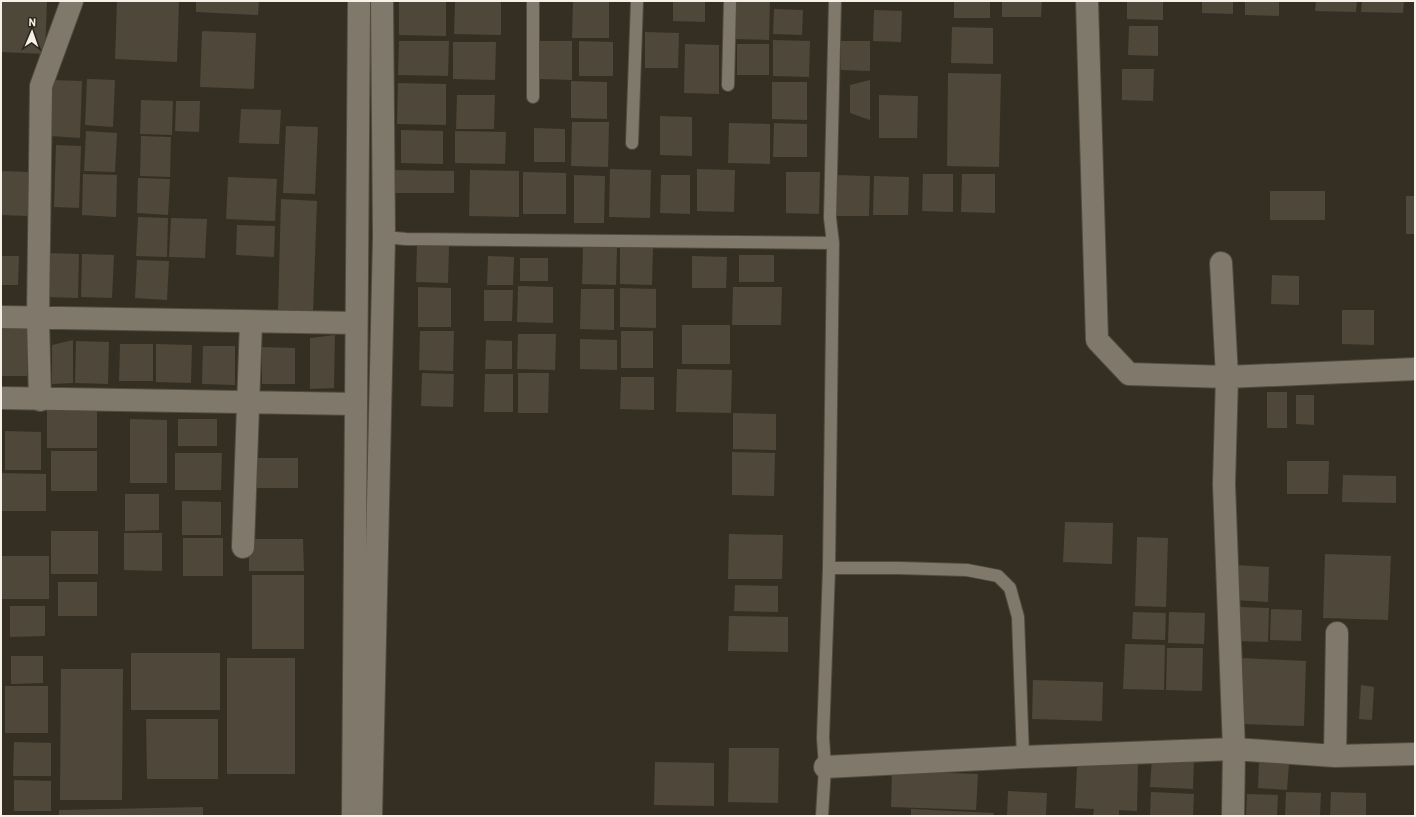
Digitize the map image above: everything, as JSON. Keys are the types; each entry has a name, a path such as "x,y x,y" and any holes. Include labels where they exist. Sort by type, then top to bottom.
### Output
{"street":[{"path":"40,400 38,318 41,86 72,1"},
{"path":"353,816 359,1"},
{"path":"371,816 384,238 382,1"},
{"path":"1086,1 1097,340 1129,374 1227,377 1415,369"},
{"path":"1221,263 1227,377 1224,484 1234,749 1233,816"},
{"path":"1,317 356,323"},
{"path":"243,547 251,322"},
{"path":"1,398 40,400 356,404"},
{"path":"1335,756 1337,633"},
{"path":"825,767 1023,757 1234,749 1335,756 1415,754"}],"lane":[{"path":"533,1 533,97"},
{"path":"632,143 637,1"},
{"path":"728,85 730,1"},
{"path":"822,816 825,767 823,738 829,568 833,243 830,218 835,1"},
{"path":"384,238 833,243"},
{"path":"829,568 967,570 998,576 1010,588 1018,617 1023,757"}],"building":[{"path":"1,1 47,1 45,54 1,52"},
{"path":"117,1 179,1 177,62 115,59"},
{"path":"196,1 259,1 258,15 196,12"},
{"path":"399,1 446,1 446,36 399,35"},
{"path":"455,1 501,1 501,35 454,34"},
{"path":"573,1 609,1 609,38 572,38"},
{"path":"673,1 705,1 705,22 673,21"},
{"path":"734,1 770,1 769,40 733,39"},
{"path":"954,1 990,1 990,18 954,18"},
{"path":"1002,1 1042,1 1041,17 1002,17"},
{"path":"1127,1 1163,1 1163,20 1127,19"},
{"path":"1202,1 1233,1 1233,14 1202,13"},
{"path":"1245,1 1279,1 1279,16 1245,15"},
{"path":"1316,1 1357,1 1356,12 1315,11"},
{"path":"1362,1 1404,1 1403,13 1361,12"},
{"path":"774,9 803,10 802,35 773,34"},
{"path":"874,10 902,11 901,42 873,41"},
{"path":"1129,26 1158,26 1158,56 1128,55"},
{"path":"952,27 993,28 993,64 951,63"},
{"path":"202,31 256,33 254,89 200,87"},
{"path":"645,32 679,33 678,68 645,68"},
{"path":"773,40 810,41 809,77 773,76"},
{"path":"399,41 449,41 448,76 398,75"},
{"path":"539,41 572,41 572,80 539,79"},
{"path":"579,41 613,42 613,76 579,76"},
{"path":"841,41 870,41 870,71 841,70"},
{"path":"453,42 496,42 495,80 453,79"},
{"path":"685,44 719,45 719,94 684,93"},
{"path":"737,44 769,44 769,75 737,75"},
{"path":"1122,69 1154,69 1153,101 1122,100"},
{"path":"948,73 1001,74 999,167 947,166"},
{"path":"87,79 115,80 113,127 85,125"},
{"path":"52,80 82,81 80,138 50,136"},
{"path":"870,80 870,120 850,113 850,85"},
{"path":"571,81 607,82 607,119 571,118"},
{"path":"772,82 807,82 807,120 772,119"},
{"path":"398,83 446,84 446,125 397,124"},
{"path":"457,95 495,95 494,129 456,129"},
{"path":"879,95 918,96 917,138 879,138"},
{"path":"141,100 173,101 172,135 140,134"},
{"path":"176,101 200,101 199,132 175,131"},
{"path":"241,109 281,110 279,144 239,143"},
{"path":"660,116 692,117 692,156 660,155"},
{"path":"572,122 609,122 608,167 571,166"},
{"path":"729,123 770,124 770,164 728,163"},
{"path":"774,123 807,124 807,157 773,157"},
{"path":"286,126 318,127 315,194 283,193"},
{"path":"534,128 565,129 565,162 534,162"},
{"path":"401,130 443,131 443,164 401,163"},
{"path":"86,131 117,133 115,172 84,171"},
{"path":"455,131 506,132 505,164 455,163"},
{"path":"141,136 171,137 170,177 140,176"},
{"path":"56,145 81,146 79,208 54,207"},
{"path":"610,169 651,170 650,218 609,217"},
{"path":"697,169 735,170 734,212 697,211"},
{"path":"393,170 454,171 454,193 393,193"},
{"path":"470,170 519,171 519,217 469,216"},
{"path":"1,171 29,172 28,216 1,215"},
{"path":"523,172 566,173 566,214 523,214"},
{"path":"786,172 820,172 819,214 786,213"},
{"path":"83,174 117,175 116,217 82,215"},
{"path":"923,174 953,174 953,212 922,211"},
{"path":"962,174 995,174 995,213 961,212"},
{"path":"574,175 605,176 604,223 574,223"},
{"path":"661,175 690,175 690,214 660,213"},
{"path":"836,175 870,176 869,216 835,216"},
{"path":"874,176 909,177 908,215 873,215"},
{"path":"228,177 277,179 275,221 226,219"},
{"path":"138,178 170,179 168,215 137,213"},
{"path":"1270,191 1325,191 1325,220 1270,220"},
{"path":"1406,196 1415,196 1415,234 1406,234"},
{"path":"281,199 317,201 313,313 278,312"},
{"path":"138,217 168,218 167,257 136,256"},
{"path":"171,218 207,219 205,258 169,257"},
{"path":"237,225 275,226 274,257 236,255"},
{"path":"417,245 449,246 448,283 416,282"},
{"path":"583,247 617,248 616,285 582,284"},
{"path":"620,248 653,248 652,285 620,284"},
{"path":"46,253 79,254 78,298 45,297"},
{"path":"82,254 114,255 112,298 81,297"},
{"path":"739,255 774,255 774,282 739,282"},
{"path":"1,256 19,256 18,285 1,285"},
{"path":"488,256 514,257 513,285 487,285"},
{"path":"692,256 727,257 726,288 692,288"},
{"path":"520,258 548,258 548,281 520,281"},
{"path":"137,260 169,261 167,300 135,298"},
{"path":"1272,275 1299,276 1299,305 1271,304"},
{"path":"518,286 553,287 553,323 517,322"},
{"path":"418,287 451,288 451,327 418,327"},
{"path":"733,287 782,287 781,325 732,325"},
{"path":"620,288 656,289 656,328 620,327"},
{"path":"581,289 614,289 614,330 580,329"},
{"path":"484,290 513,290 512,321 484,321"},
{"path":"1342,310 1374,310 1374,345 1342,344"},
{"path":"682,325 730,325 730,364 682,364"},
{"path":"1,328 28,328 27,376 1,376"},
{"path":"420,331 454,331 453,371 419,370"},
{"path":"621,331 653,331 653,368 621,368"},
{"path":"518,334 556,334 555,370 517,369"},
{"path":"335,335 334,388 310,389 310,338"},
{"path":"580,339 617,340 617,370 580,369"},
{"path":"73,340 73,383 52,384 52,345"},
{"path":"486,340 512,341 512,369 485,369"},
{"path":"76,341 109,342 108,384 75,383"},
{"path":"120,344 153,344 153,381 119,381"},
{"path":"156,344 192,345 191,383 156,382"},
{"path":"203,346 235,346 235,385 202,384"},
{"path":"262,347 295,348 295,384 262,384"},
{"path":"677,369 732,370 731,413 676,412"},
{"path":"422,373 454,374 453,407 421,406"},
{"path":"518,373 549,373 548,413 518,413"},
{"path":"485,374 513,374 513,412 484,412"},
{"path":"621,377 654,377 654,410 620,409"},
{"path":"1267,392 1287,392 1287,428 1267,428"},
{"path":"1296,395 1314,395 1314,425 1296,424"},
{"path":"47,403 97,404 97,448 47,448"},
{"path":"733,413 776,414 776,450 733,449"},
{"path":"130,419 167,420 167,483 130,483"},
{"path":"178,419 217,419 217,446 178,446"},
{"path":"5,431 41,432 41,470 5,470"},
{"path":"51,451 97,451 97,491 51,491"},
{"path":"732,452 775,453 774,496 732,495"},
{"path":"175,453 222,453 221,490 175,490"},
{"path":"252,458 298,458 298,488 251,488"},
{"path":"1287,461 1329,461 1328,494 1287,494"},
{"path":"1,473 46,474 46,511 1,511"},
{"path":"1343,475 1396,476 1396,503 1342,502"},
{"path":"125,494 159,494 159,530 125,531"},
{"path":"182,501 221,502 221,535 182,535"},
{"path":"1065,522 1113,523 1112,564 1063,562"},
{"path":"51,531 98,531 98,574 51,574"},
{"path":"124,533 162,533 162,571 124,570"},
{"path":"729,534 783,535 782,579 728,579"},
{"path":"1137,537 1168,538 1166,607 1135,606"},
{"path":"183,538 223,538 223,576 183,576"},
{"path":"249,539 303,539 304,571 249,571"},
{"path":"1325,554 1391,556 1388,620 1323,618"},
{"path":"1,556 49,556 49,599 1,599"},
{"path":"1236,565 1269,567 1268,602 1234,600"},
{"path":"252,575 304,575 304,649 252,649"},
{"path":"58,582 97,582 97,616 58,616"},
{"path":"735,585 778,586 778,612 734,611"},
{"path":"10,606 45,606 45,636 10,637"},
{"path":"1239,607 1269,608 1268,642 1238,641"},
{"path":"1271,609 1302,610 1301,641 1270,640"},
{"path":"1133,612 1166,613 1165,640 1132,639"},
{"path":"1169,612 1205,613 1204,644 1168,643"},
{"path":"729,616 788,617 788,652 728,651"},
{"path":"1125,644 1165,645 1164,690 1123,689"},
{"path":"1167,648 1203,648 1202,691 1166,690"},
{"path":"131,653 220,653 220,710 131,710"},
{"path":"11,656 43,656 43,683 11,684"},
{"path":"227,658 295,658 295,774 227,774"},
{"path":"1241,658 1306,661 1304,726 1239,724"},
{"path":"61,669 123,669 122,800 60,800"},
{"path":"1033,680 1103,682 1102,721 1032,719"},
{"path":"1361,685 1374,687 1372,720 1359,719"},
{"path":"5,686 48,686 48,733 5,733"},
{"path":"146,719 218,719 218,779 147,779"},
{"path":"14,742 51,743 51,776 13,776"},
{"path":"729,748 779,748 778,803 728,802"},
{"path":"1152,757 1194,759 1193,789 1150,787"},
{"path":"1138,761 1137,811 1119,810 1119,816 1093,816 1094,809 1075,808 1077,766"},
{"path":"655,762 714,763 714,806 654,805"},
{"path":"1259,762 1289,764 1287,790 1258,788"},
{"path":"892,771 978,774 976,810 891,807"},
{"path":"14,780 51,781 51,811 14,811"},
{"path":"1008,791 1047,793 1046,816 1007,816"},
{"path":"1151,792 1194,794 1193,816 1150,816"},
{"path":"1286,792 1321,793 1320,816 1285,816"},
{"path":"1331,792 1366,793 1366,816 1330,816"},
{"path":"1247,794 1278,795 1277,816 1246,816"},
{"path":"203,807 203,816 59,816 59,810"},
{"path":"911,809 994,813 993,816 911,816"}]}
